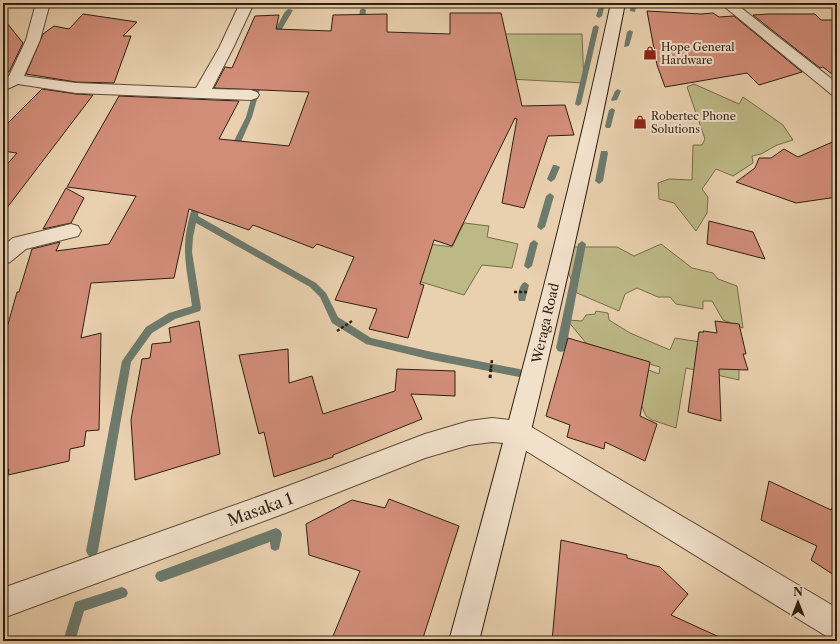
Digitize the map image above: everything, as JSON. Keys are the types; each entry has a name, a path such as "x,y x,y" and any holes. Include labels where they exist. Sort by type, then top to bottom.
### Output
{"street":[{"path":"43,3 33,40 9,82 76,88 251,95"},
{"path":"201,94 226,48 247,3"},
{"name":"Weraga Road","path":"464,641 519,433 602,82 618,3"},
{"path":"726,3 837,90"},
{"path":"3,257 20,243 71,231"},
{"name":"Masaka 1","path":"3,604 288,499 425,446 469,433 492,430 519,433"},
{"path":"519,433 837,625"}],"path":[{"path":"514,292 528,292"},
{"path":"337,331 352,321"},
{"path":"490,378 492,359"}],"shaded area":[{"path":"490,34 582,34 584,83 490,78"},
{"path":"694,84 739,104 743,97 783,125 793,140 777,145 761,154 752,156 753,163 733,176 716,169 702,189 708,197 707,213 696,231 674,203 659,199 658,183 669,179 692,180 693,145 702,145 705,139 687,87"},
{"path":"464,223 489,226 487,237 518,244 512,268 482,265 464,295 395,274 429,244 452,247"},
{"path":"661,244 692,268 713,273 718,279 737,286 743,328 723,320 712,301 703,301 703,309 676,304 670,297 658,297 637,288 625,294 619,311 577,293 566,267 569,247 617,247 634,256"},
{"path":"596,311 608,313 609,320 630,333 670,350 675,338 700,342 739,369 739,380 686,368 676,428 652,420 646,416 632,383 643,368 659,374 660,367 621,356 586,343 567,320 582,321 586,315 595,314"}],"building":[{"path":"647,11 701,14 713,13 719,17 734,16 802,72 759,85 747,73 665,87 657,65"},
{"path":"450,13 501,13 522,106 565,105 574,135 548,136 524,208 502,203 517,119 515,118 452,246 434,240 420,284 424,285 408,338 369,329 377,309 335,300 354,257 317,244 313,248 253,225 249,230 189,209 174,278 91,283 81,338 101,333 99,430 86,431 84,446 70,449 69,461 8,475 9,469 3,470 3,342 17,292 19,292 32,249 60,242 56,251 109,244 136,196 67,187 119,96 239,101 219,139 289,146 309,92 214,88 225,67 232,68 255,16 279,15 276,29 331,31 333,15 387,14 387,32 450,34"},
{"path":"83,14 137,22 123,36 131,36 114,83 76,82 26,74 43,34 54,26 69,29"},
{"path":"815,14 821,20 837,20 837,78 823,67 820,68 753,15"},
{"path":"3,18 23,43 9,72 3,72"},
{"path":"42,89 93,95 3,213 3,169 17,153 3,151 3,128"},
{"path":"837,140 837,197 796,203 736,182 755,168 759,158 771,158 784,149 798,157"},
{"path":"66,188 84,198 71,223 43,229"},
{"path":"709,221 753,232 765,259 707,244"},
{"path":"199,321 220,454 135,480 131,420 142,359 150,358 152,344 171,342 169,328"},
{"path":"715,321 739,324 746,354 743,354 748,370 719,369 721,421 688,412 699,332 704,332 703,331 717,333"},
{"path":"568,338 650,362 640,416 657,424 645,461 605,442 604,449 567,437 570,425 546,416"},
{"path":"288,349 289,383 312,376 323,414 395,391 397,369 455,371 455,396 411,394 422,419 333,455 333,457 274,477 264,432 259,434 239,355"},
{"path":"769,481 831,510 837,499 837,577 811,560 817,546 761,520"},
{"path":"389,499 459,526 422,641 331,641 360,571 309,555 306,524 352,500 385,508"},
{"path":"561,540 627,555 627,558 660,567 688,594 671,615 728,641 552,641"}],"waterway":[{"path":"633,11 634,3"},
{"path":"599,16 601,8"},
{"path":"273,40 290,10"},
{"path":"361,26 363,10"},
{"path":"578,104 596,27"},
{"path":"626,46 630,32"},
{"path":"620,72 620,77"},
{"path":"233,151 249,117 260,78"},
{"path":"614,100 618,91"},
{"path":"608,126 612,110"},
{"path":"599,181 604,153"},
{"path":"551,179 556,167"},
{"path":"541,227 550,196"},
{"path":"92,551 127,361 149,330 172,316 197,308 188,252 189,237 196,206 199,201"},
{"path":"194,218 313,285 323,295 335,320 369,341 432,356 519,373"},
{"path":"528,266 534,243"},
{"path":"561,348 582,244"},
{"path":"522,299 525,285"},
{"path":"161,576 276,534 275,545"},
{"path":"69,641 79,606 122,593"}],"place":[{"name":"Hope General Hardware","path":"650,53"},
{"name":"Robertec Phone Solutions","path":"640,122"}]}
